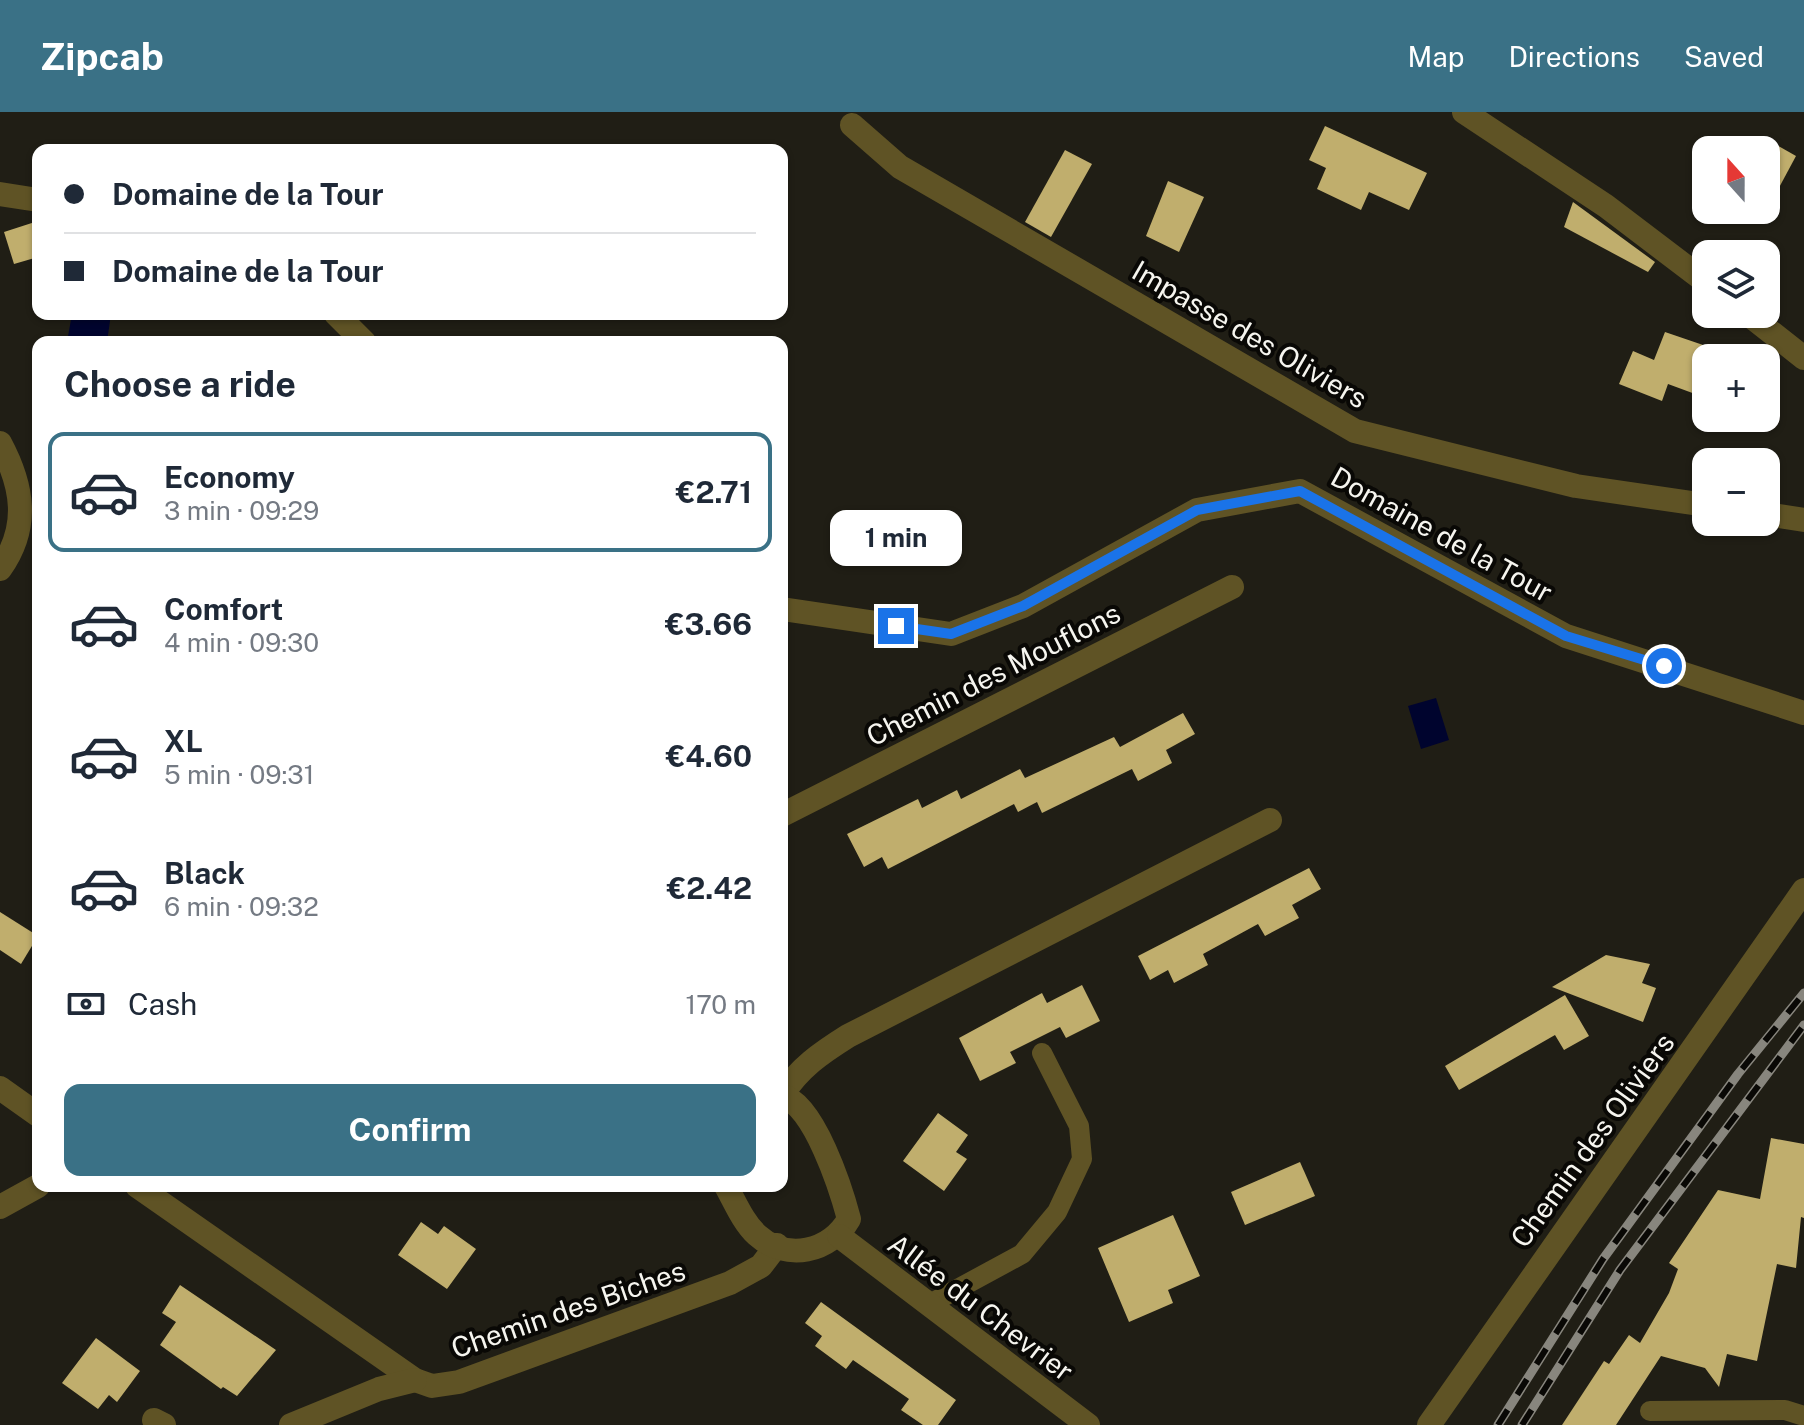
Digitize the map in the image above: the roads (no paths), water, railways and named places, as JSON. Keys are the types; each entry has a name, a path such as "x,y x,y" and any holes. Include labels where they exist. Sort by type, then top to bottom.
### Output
{"street":[{"path":"1464,112 1606,206 1692,271"},
{"name":"Impasse des Oliviers","path":"852,125 900,167 1355,431 1576,486 1692,503"},
{"path":"0,194 32,199"},
{"path":"342,320 358,336"},
{"path":"1766,328 1804,358"},
{"path":"0,443 17,481 23,508 19,535 0,569"},
{"name":"Domaine de la Tour","path":"788,610 951,634 1023,606 1197,510 1300,491 1566,636 1804,713"},
{"path":"1780,516 1804,520"},
{"name":"Chemin des Mouflons","path":"788,812 1232,587"},
{"path":"788,1085 816,1056 848,1036 1270,820"},
{"name":"Chemin des Oliviers","path":"1429,1425 1804,890"},
{"path":"0,1088 32,1111"},
{"path":"730,1192 759,1237 787,1250 816,1249 839,1236 849,1219 842,1191 809,1119 788,1098"},
{"path":"0,1207 32,1189"},
{"path":"146,1192 415,1380"},
{"name":"Allée du Chevrier","path":"839,1236 1088,1425"},
{"name":"Chemin des Biches","path":"415,1380 432,1386 459,1382 670,1306 730,1283 761,1266 777,1245"},
{"path":"291,1425 379,1389 415,1380"}],"lane":[{"path":"928,1305 1022,1254 1057,1212 1082,1159 1079,1126 1042,1053"},
{"path":"1650,1411 1785,1410 1804,1416"}],"water":[{"path":"71,320 110,320 108,336 68,336"},
{"path":"1436,698 1449,740 1421,749 1408,706"}],"railway":[{"path":"1498,1425 1603,1259 1738,1074 1804,993"},
{"path":"1522,1425 1620,1270 1804,1025"}]}
